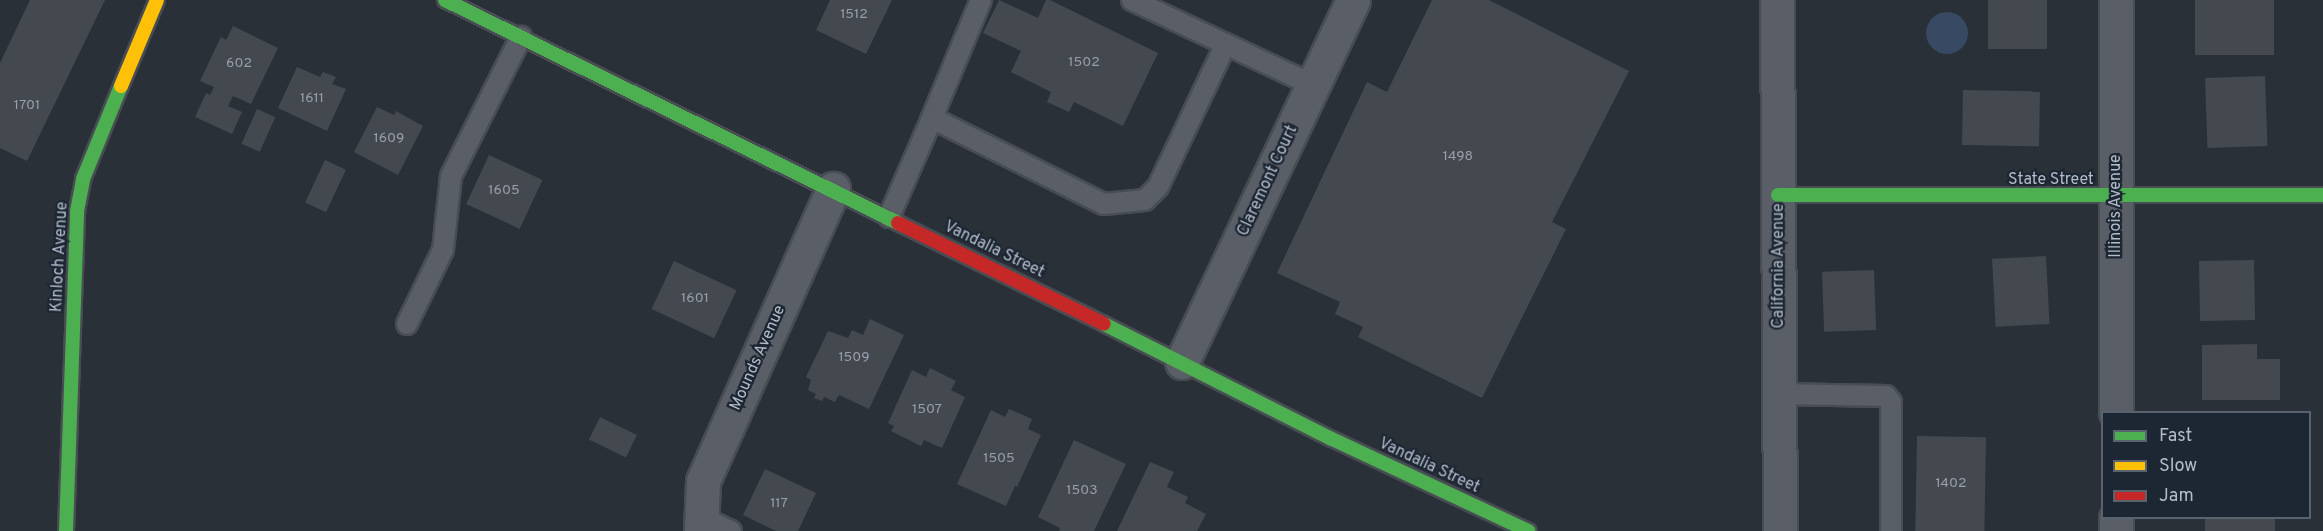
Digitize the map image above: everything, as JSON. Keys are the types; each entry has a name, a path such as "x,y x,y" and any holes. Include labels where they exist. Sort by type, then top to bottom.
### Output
{"main road":[{"name":"Kinloch Avenue","path":"66,531 77,211 83,179 95,147 157,0"},
{"name":"Vandalia Street","path":"466,5 521,37 890,217 1332,439 1528,531"},
{"name":"State Street","path":"1778,195 2116,197 2323,195"}],"street":[{"name":"Claremont Court","path":"1182,362 1353,0"},
{"name":"California Avenue","path":"1777,0 1780,531"},
{"name":"Illinois Avenue","path":"2116,0 2116,411"},
{"name":"Mounds Avenue","path":"701,524 703,482 832,189"}],"lane":[{"path":"890,217 981,0"},
{"path":"1132,0 1313,85"},
{"path":"407,324 443,250 451,176 521,37"},
{"path":"932,118 1104,204 1145,200 1158,187 1227,44"},
{"path":"1779,394 1886,396 1891,402 1891,531"},
{"path":"701,524 731,531"}],"water":[{"path":"1947,12 1962,18 1968,33 1962,48 1947,54 1932,48 1926,33 1932,18"}],"building":[{"path":"30,0 105,0 27,161 0,148 0,63"},
{"path":"830,0 892,0 866,54 816,30"},
{"path":"999,0 1038,18 1046,0 1050,0 1158,53 1123,126 1074,102 1069,112 1047,102 1051,92 1011,72 1021,51 983,33"},
{"path":"1432,0 1489,0 1629,71 1552,222 1566,229 1482,398 1358,337 1363,327 1335,314 1340,302 1277,273 1367,82 1387,92"},
{"path":"1988,0 2047,0 2047,49 1988,49"},
{"path":"2195,0 2274,0 2274,55 2195,55"},
{"path":"233,26 278,48 251,104 233,96 228,106 242,112 232,134 195,117 206,93 210,95 214,87 200,81 221,37 226,40"},
{"path":"297,67 320,77 323,72 336,77 332,84 346,89 327,131 278,108"},
{"path":"2265,76 2267,146 2207,148 2205,78"},
{"path":"1963,90 2040,91 2039,146 1962,145"},
{"path":"377,107 394,115 396,111 423,126 398,175 354,152"},
{"path":"257,109 275,117 260,152 242,144"},
{"path":"489,155 542,180 520,229 466,204"},
{"path":"325,160 346,170 326,212 305,203"},
{"path":"2046,256 2050,324 1996,327 1992,259"},
{"path":"2254,260 2255,320 2200,321 2199,261"},
{"path":"674,261 737,290 714,338 652,309"},
{"path":"1874,270 1876,330 1824,332 1822,272"},
{"path":"870,319 904,335 869,409 839,395 835,402 824,397 822,401 814,398 816,394 808,390 811,380 806,377 828,331 848,338 852,330 863,335"},
{"path":"2257,344 2257,359 2280,359 2280,400 2202,400 2202,345"},
{"path":"930,368 956,381 951,390 965,397 942,448 924,440 921,446 891,431 894,426 888,423 912,370 926,377"},
{"path":"1009,409 1032,419 1028,429 1041,435 1006,506 957,484 991,410 1005,417"},
{"path":"600,417 637,435 626,457 589,439"},
{"path":"1917,436 1986,437 1984,531 1915,531"},
{"path":"1074,440 1126,464 1094,531 1059,531 1060,528 1038,517"},
{"path":"1150,462 1174,472 1167,487 1188,497 1185,503 1206,514 1197,531 1117,531"},
{"path":"765,469 816,493 798,531 776,531 743,515"},
{"path":"2205,519 2275,519 2275,531 2205,531"}],"traffic: fast":[{"path":"445,0 898,223"},
{"path":"66,531 77,211 83,179 121,86"},
{"path":"1778,195 2323,195"},
{"path":"1104,324 1332,439 1528,531"}],"traffic: slow":[{"path":"121,86 157,0"}],"traffic: jam":[{"path":"898,223 1104,324"}]}
